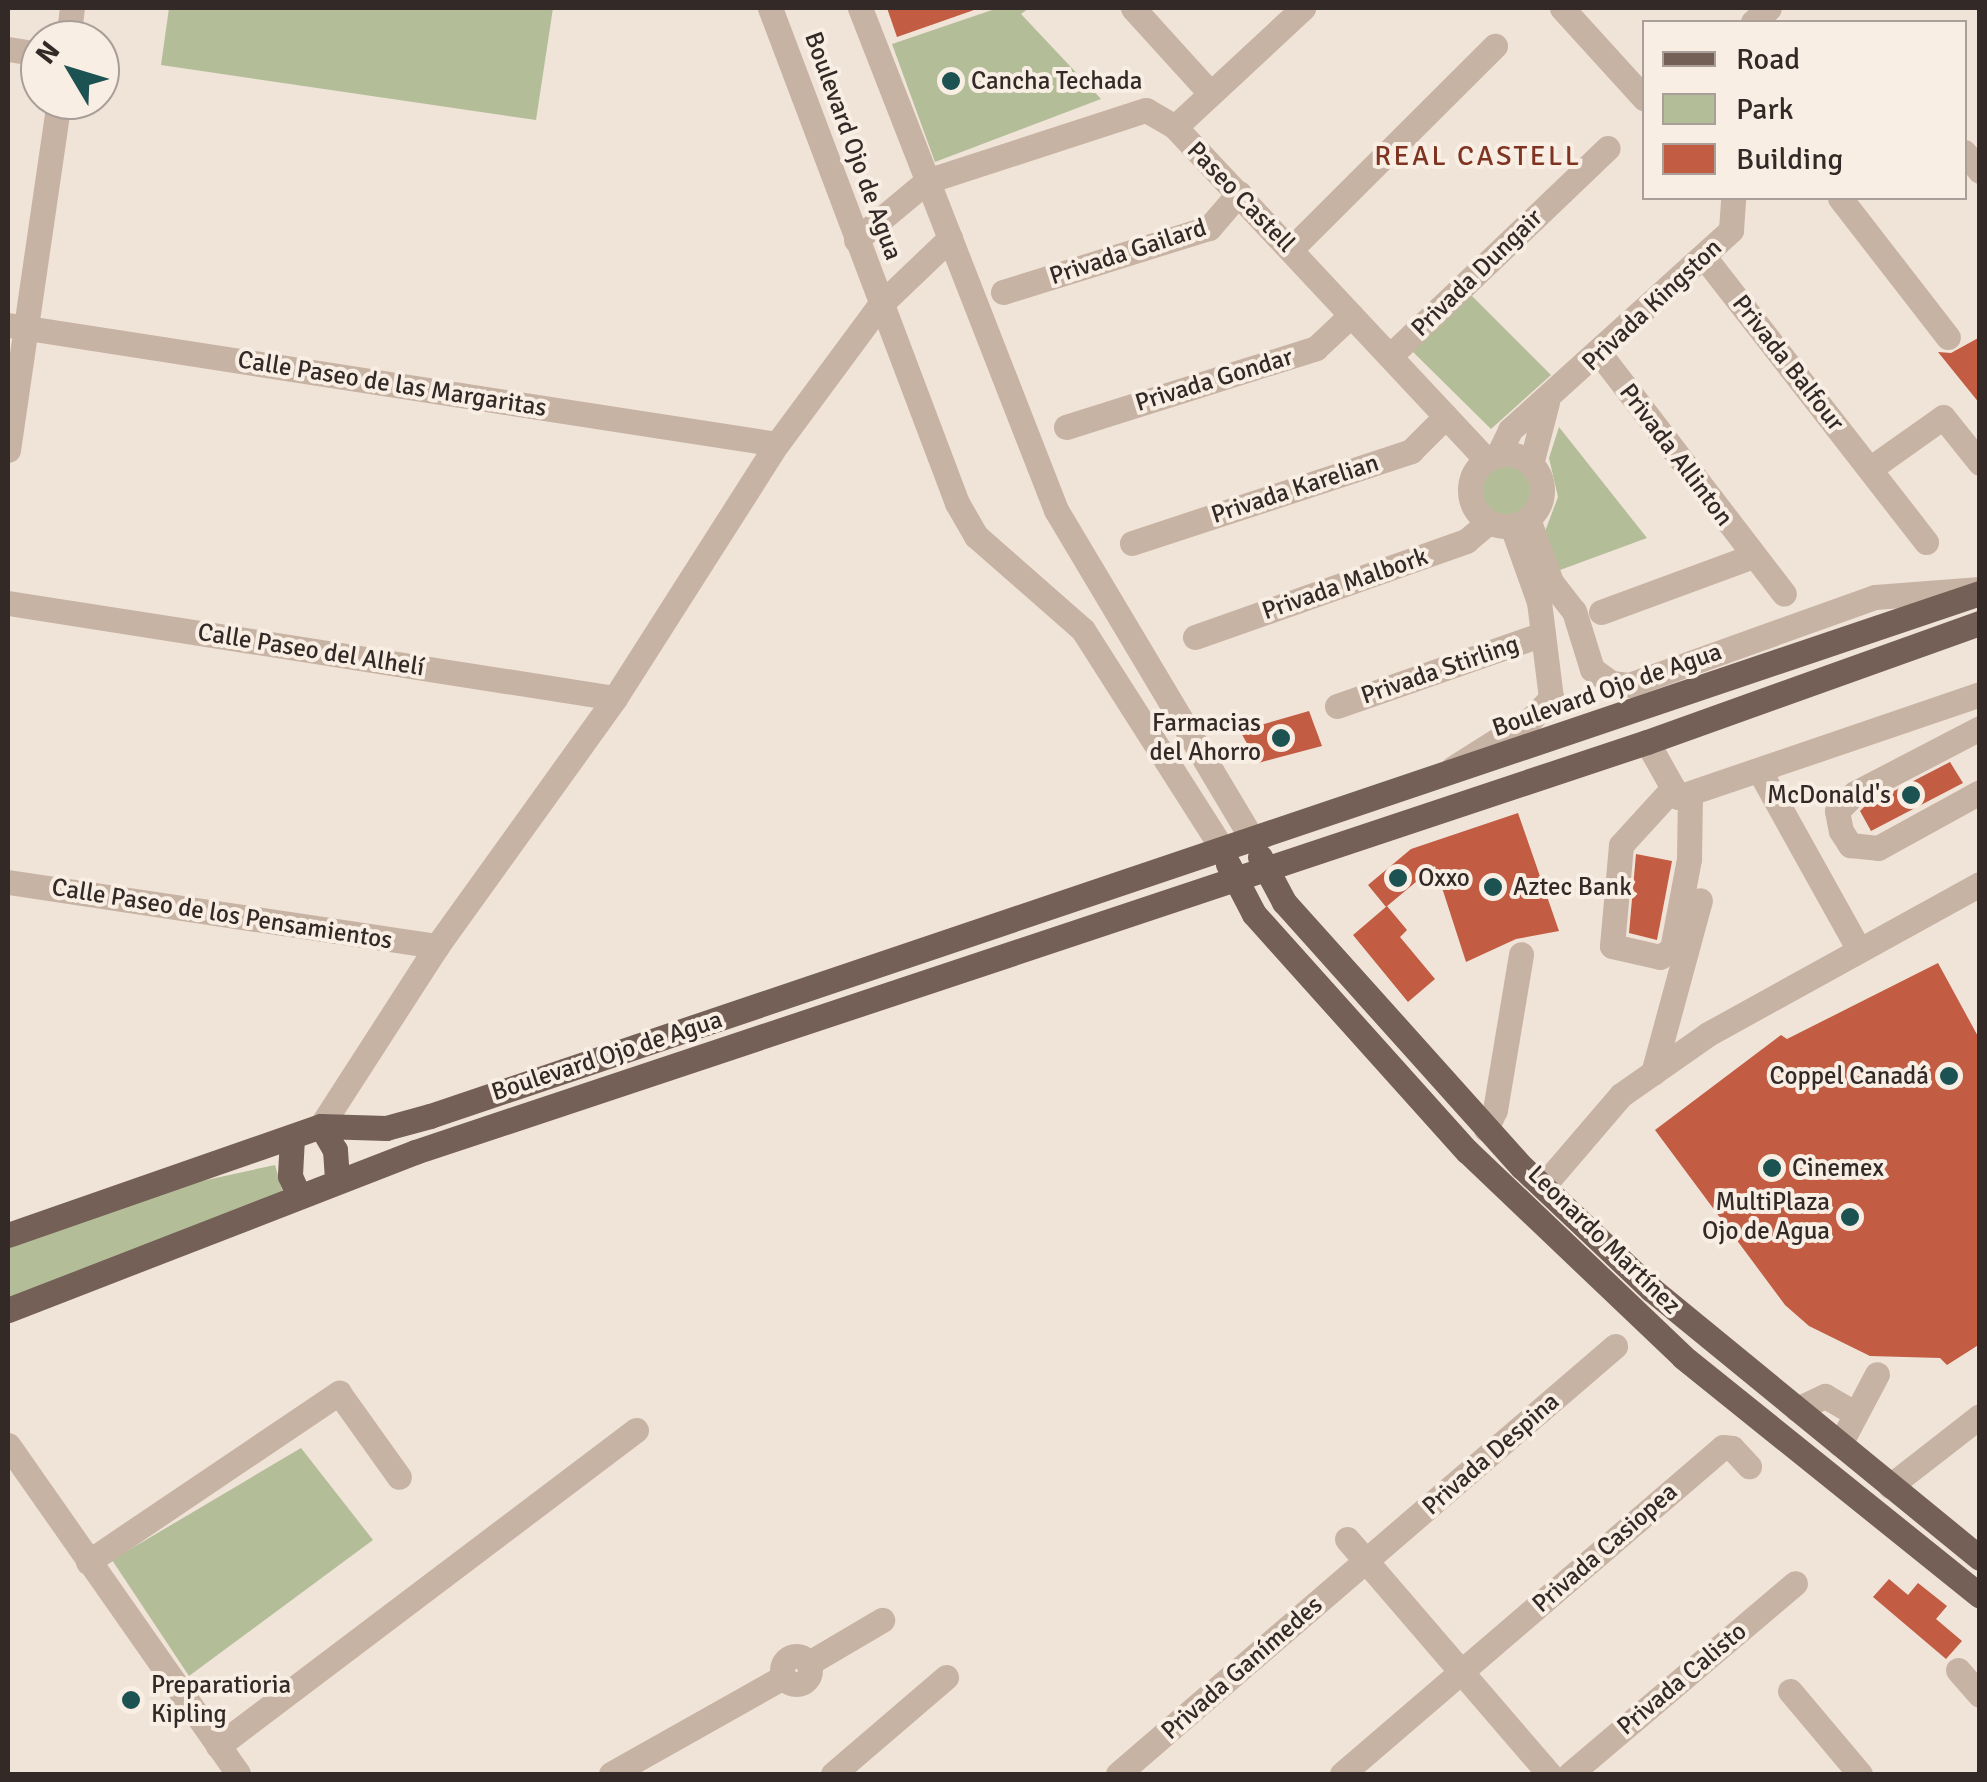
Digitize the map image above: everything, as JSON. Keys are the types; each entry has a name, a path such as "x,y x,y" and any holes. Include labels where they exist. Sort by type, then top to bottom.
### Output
{"main road":[{"name":"Boulevard Ojo de Agua","path":"8,1235 320,1126 386,1128 430,1116 1252,839 1439,780 1980,591"},
{"name":"Boulevard Ojo de Agua","path":"8,1310 336,1180 1647,742 1980,622"},
{"path":"1252,839 1264,868"},
{"name":"Boulevard Ojo de Agua","path":"1223,850 1233,879"},
{"name":"Leonardo Martínez","path":"1264,868 1284,902 1522,1167 1652,1289 1980,1558"},
{"name":"Leonardo Martínez","path":"1233,879 1254,914 1493,1176 1548,1229 1683,1357 1980,1596"},
{"path":"320,1126 336,1150 336,1180"},
{"path":"292,1137 290,1176 299,1196"},
{"path":"1493,1176 1543,1186 1548,1229"},
{"path":"1873,1507 1890,1486"}],"street":[{"name":"Boulevard Ojo de Agua","path":"770,8 880,305 976,536 1083,630 1223,850"},
{"path":"860,8 1056,510 1252,839"},
{"path":"1133,8 1210,93"},
{"path":"1174,127 1303,8"},
{"path":"1562,8 1642,96"},
{"path":"1291,249 1495,46"},
{"name":"Paseo Castell","path":"928,181 1132,110 1146,110 1174,127 1446,416 1492,457"},
{"path":"8,450 17,326 56,120"},
{"name":"Privada Dungair","path":"1390,356 1608,148"},
{"path":"856,240 928,181"},
{"name":"Privada Gailard","path":"1003,292 1209,228 1238,194"},
{"name":"Privada Kingston","path":"1492,457 1510,430 1548,402 1705,258 1731,230 1737,200"},
{"path":"1842,200 1948,337"},
{"name":"Boulevard Ojo de Agua","path":"320,1126 437,946 615,698 777,444 880,305 950,238"},
{"name":"Privada Balfour","path":"1705,258 1926,542"},
{"name":"Privada Gondar","path":"1066,427 1316,348 1351,315"},
{"name":"Calle Paseo de las Margaritas","path":"17,326 777,444"},
{"name":"Privada Allinton","path":"1600,354 1784,594"},
{"path":"1510,522 1542,488 1531,464 1548,402"},
{"name":"Privada Karelian","path":"1132,543 1411,452 1446,416"},
{"path":"1871,468 1943,417 1980,462"},
{"path":"1531,464 1492,457 1470,492 1510,522 1574,611 1592,669 1611,684 1629,685 1875,598 1980,591"},
{"path":"1439,780 1464,757 1532,718 1551,698 1543,634 1510,522"},
{"name":"Privada Malbork","path":"1195,638 1466,542 1510,522"},
{"name":"Privada Allinton","path":"1602,612 1753,556"},
{"name":"Calle Paseo del Alhelí","path":"8,603 615,698"},
{"name":"Privada Stirling","path":"1337,706 1543,634"},
{"path":"1647,742 1681,791 1690,859 1672,949 1660,957 1612,946 1621,845 1681,791 1760,772 1980,694"},
{"path":"1980,728 1855,793 1838,811 1841,831 1850,845 1878,848 1980,792"},
{"path":"1760,772 1858,948"},
{"name":"Calle Paseo de los Pensamientos","path":"8,882 437,946"},
{"path":"1543,1186 1621,1095 1756,1002 1980,884"},
{"path":"1653,1073 1700,900"},
{"path":"1486,1130 1495,1110 1520,954"},
{"path":"1522,1167 1566,1160"},
{"name":"Privada Despina","path":"1367,1561 1614,1346"},
{"path":"1840,1444 1878,1374"},
{"path":"88,1562 339,1393 399,1477"},
{"path":"1797,1409 1826,1396 1855,1413"},
{"path":"1890,1486 1980,1416"},
{"path":"218,1746 636,1430"},
{"path":"8,1445 238,1774"},
{"name":"Privada Casiopea","path":"1460,1672 1723,1448 1732,1448 1749,1466"},
{"path":"1347,1539 1548,1774"},
{"name":"Privada Ganímedes","path":"1118,1774 1367,1561"},
{"name":"Privada Calisto","path":"1570,1774 1795,1583"},
{"path":"611,1774 783,1677 789,1657 810,1663 882,1620"},
{"path":"1342,1774 1460,1672"},
{"path":"833,1774 946,1677"},
{"path":"1790,1691 1860,1774"}],"green space":[{"path":"169,8 553,8 536,120 161,65"},
{"path":"998,8 1029,8 1021,14 1101,99 935,162 892,44"},
{"path":"1470,294 1551,375 1491,429 1411,350"},
{"path":"1559,427 1647,538 1560,570 1544,534 1558,497 1549,458"},
{"path":"1507,464 1525,472 1533,490 1525,508 1507,516 1489,508 1481,490 1489,472"},
{"path":"275,1165 283,1193 8,1304 8,1248 183,1185"},
{"path":"301,1448 373,1540 189,1676 112,1560"}],"building":[{"path":"887,8 973,8 974,10 897,37"},
{"path":"1980,337 1980,404 1938,352 1951,353"},
{"name":"Farmacias del Ahorro","path":"1309,711 1322,746 1258,763 1240,731"},
{"path":"1950,762 1963,783 1871,831 1860,811 1865,806"},
{"name":"Aztec Bank","path":"1518,813 1559,931 1516,939 1466,962 1435,866 1386,907 1368,885 1411,849"},
{"path":"1636,854 1672,861 1657,940 1629,933"},
{"path":"1387,906 1407,930 1400,937 1435,979 1408,1002 1353,935"},
{"name":"MultiPlaza Ojo de Agua","path":"1938,963 1980,1040 1980,1344 1947,1365 1940,1358 1870,1356 1809,1326 1785,1305 1655,1130 1781,1035 1787,1039"},
{"path":"1889,1579 1908,1595 1918,1583 1947,1606 1936,1619 1962,1641 1946,1659 1873,1597"}],"place":[{"name":"Cancha Techada","path":"951,81"},
{"name":"Farmacias del Ahorro","path":"1281,738"},
{"name":"McDonald's","path":"1911,795"},
{"name":"Oxxo","path":"1398,878"},
{"name":"Aztec Bank","path":"1493,887"},
{"name":"Coppel Canadá","path":"1949,1076"},
{"name":"Cinemex","path":"1772,1168"},
{"name":"MultiPlaza Ojo de Agua","path":"1850,1217"},
{"name":"Preparatioria Kipling","path":"131,1700"}],"district":[{"name":"REAL CASTELL","path":"1478,156"}]}
